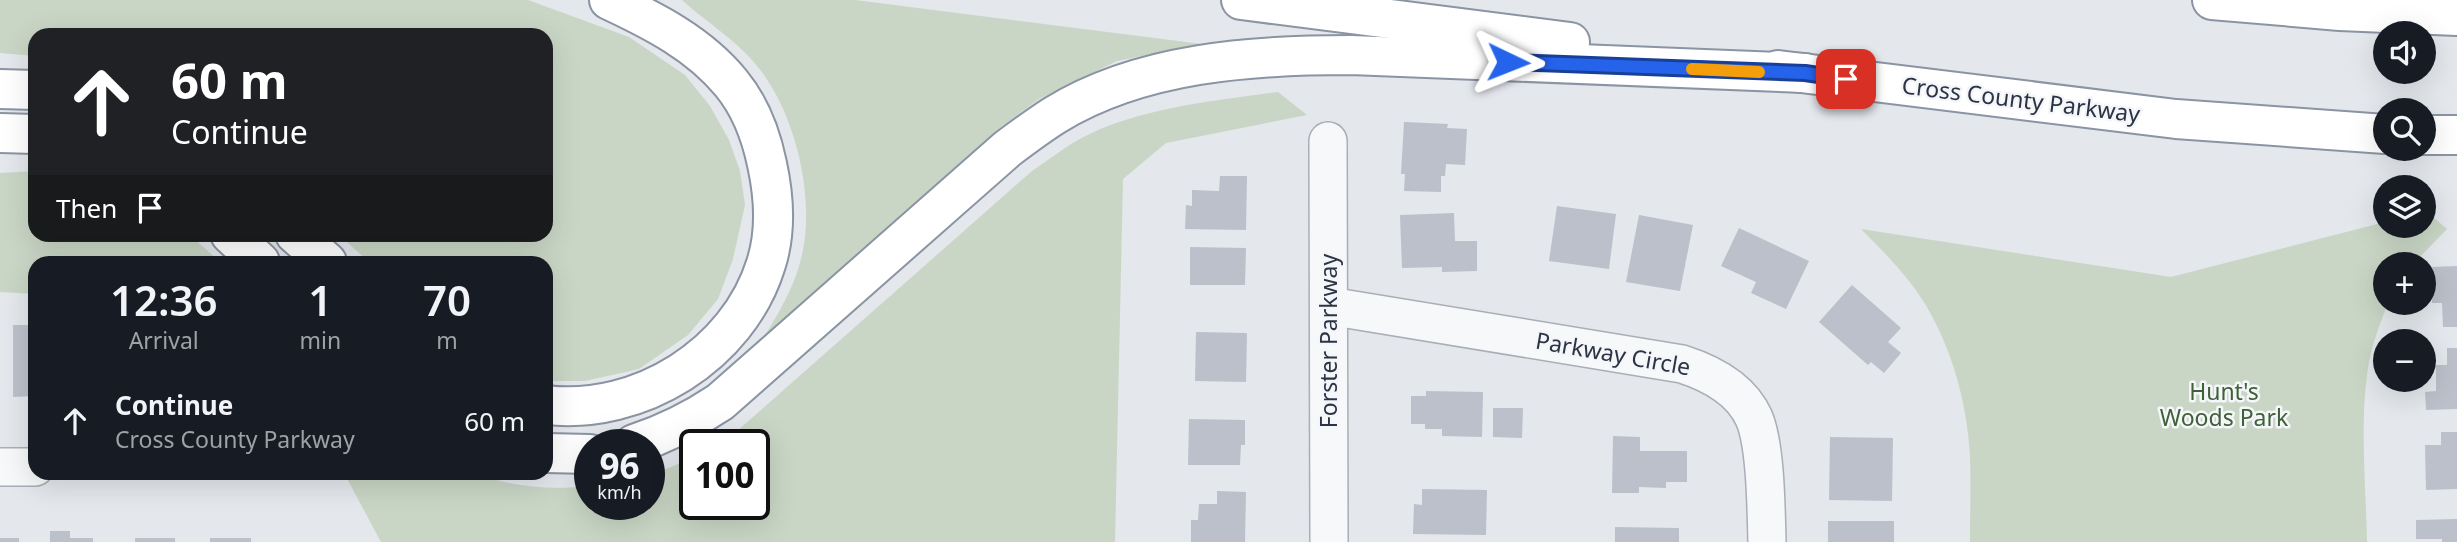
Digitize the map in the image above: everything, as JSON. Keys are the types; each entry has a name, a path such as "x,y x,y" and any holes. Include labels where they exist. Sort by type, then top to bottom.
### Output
{"highway":[{"path":"553,405 612,402 643,392 698,360 722,339 741,316 766,263 771,232 773,201 764,149 756,125 732,84 715,66 679,37 609,0"},
{"name":"Cross County Parkway","path":"1241,0 2176,119 2373,133"},
{"path":"2212,0 2340,11 2457,16"},
{"path":"665,431 693,420 720,402 1007,149 1056,114 1116,87 1176,71 1261,58 1307,55 1805,73"},
{"path":"0,89 28,90"},
{"path":"0,133 28,134"},
{"path":"2436,135 2457,135"},
{"path":"239,242 254,256"},
{"path":"304,242 320,256"},
{"path":"553,453 574,454"}],"street":[{"name":"Forster Parkway","path":"1328,141 1329,542"},
{"name":"Parkway Circle","path":"1329,306 1682,364 1710,373 1735,393 1754,418 1762,457 1766,542"},
{"path":"0,467 28,467"}],"green space":[{"path":"0,0 528,0 629,37 685,75 710,106 729,140 740,171 745,205 733,259 718,299 688,335 639,369 585,381 553,381 553,256 362,256 347,242 553,242 553,28 28,28 28,55 0,53"},
{"path":"682,0 855,0 1202,44 1117,61 1039,99 1002,126 756,350 788,295 801,259 806,212 800,161 785,112 761,71 733,42"},
{"path":"1278,92 1307,115 1166,143 1123,179 1115,542 381,542 348,480 497,480 533,487 574,487 574,520 665,520 665,469 679,464 679,520 770,520 770,429 739,429 1032,171 1078,140 1101,129 1175,107"},
{"path":"28,171 28,242 198,242 213,256 28,256 28,294 0,292 0,173"},
{"name":"Hunt's Woods Park","path":"2436,220 2447,229 2425,252 2373,252 2373,315 2383,315 2378,329 2373,329 2365,395 2367,542 1970,542 1968,434 1960,391 1947,347 1915,289 1861,229 2171,277 2373,225 2373,238 2436,238"}],"building":[{"path":"1404,122 1448,124 1447,128 1467,129 1465,165 1446,164 1445,176 1441,176 1441,192 1404,191 1405,174 1401,174"},
{"path":"1220,176 1247,176 1246,230 1185,229 1186,205 1192,206 1192,190 1219,191"},
{"path":"1557,206 1616,214 1609,269 1549,261"},
{"path":"1454,213 1455,241 1477,241 1477,271 1442,272 1442,267 1402,268 1400,215"},
{"path":"1639,215 1693,225 1680,291 1626,282"},
{"path":"1739,228 1809,261 1786,309 1751,293 1756,282 1721,266"},
{"path":"1190,247 1246,248 1245,285 1190,285"},
{"path":"2457,266 2457,327 2443,327 2442,303 2436,303 2436,267"},
{"path":"1852,285 1901,328 1888,342 1901,353 1884,373 1871,362 1868,365 1819,322"},
{"path":"13,325 28,325 28,396 13,397"},
{"path":"1196,332 1247,333 1246,382 1195,381"},
{"path":"2447,348 2457,348 2457,409 2426,410 2425,392 2436,392 2436,365 2447,365"},
{"path":"1426,391 1483,392 1482,437 1442,436 1442,429 1425,429 1425,424 1411,424 1411,396 1426,396"},
{"path":"1493,408 1523,408 1522,438 1493,437"},
{"path":"1189,419 1245,420 1245,445 1241,445 1240,465 1188,465"},
{"path":"2441,432 2457,432 2457,489 2426,490 2425,445 2441,445"},
{"path":"1613,436 1640,437 1640,451 1687,451 1687,482 1666,482 1666,488 1639,487 1639,493 1612,493"},
{"path":"1830,437 1893,438 1892,501 1829,500"},
{"path":"1422,489 1487,490 1486,535 1413,534 1414,504 1422,505"},
{"path":"1217,491 1246,492 1245,542 1191,542 1191,520 1198,520 1199,504 1217,504"},
{"path":"2457,519 2457,542 2416,539 2416,520"},
{"path":"1828,521 1894,521 1894,542 1828,542"},
{"path":"1615,527 1679,528 1679,542 1615,542"},
{"path":"50,531 70,531 70,538 93,538 93,542 50,542"},
{"path":"0,538 19,538 19,542 0,542"},
{"path":"135,538 175,538 175,542 135,542"},
{"path":"210,538 251,538 251,542 210,542"}],"slow traffic":[{"path":"1692,69 1759,72"}],"route":[{"path":"1508,62 1805,73 1846,79"}]}
